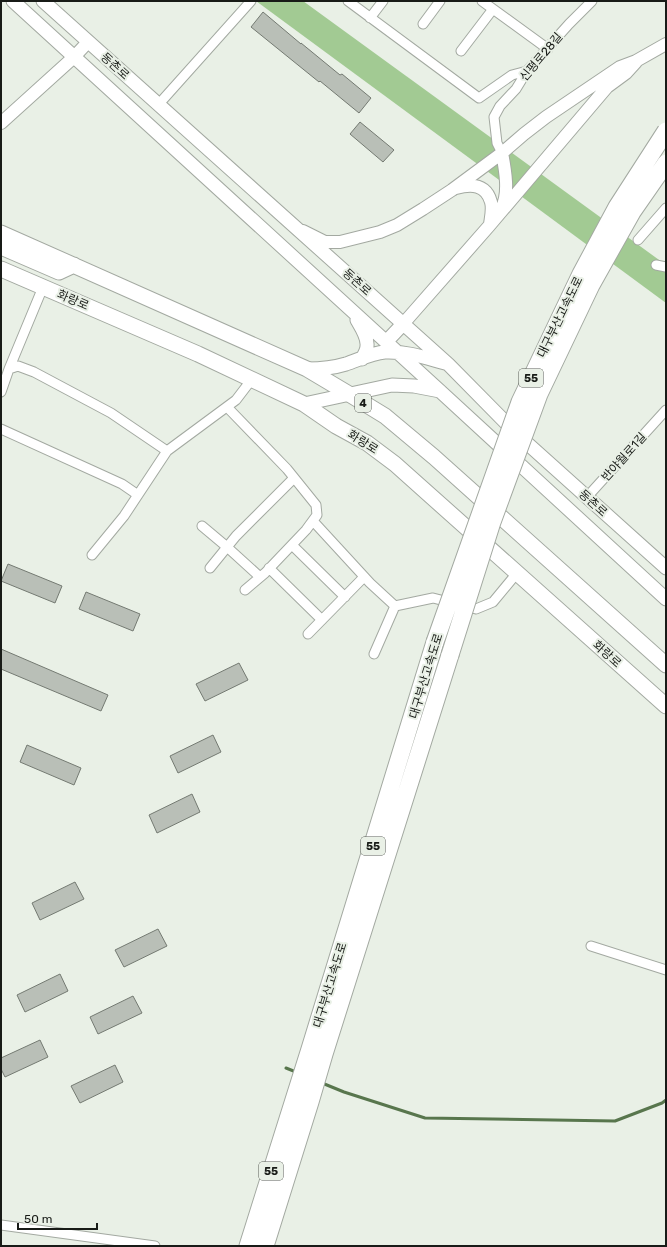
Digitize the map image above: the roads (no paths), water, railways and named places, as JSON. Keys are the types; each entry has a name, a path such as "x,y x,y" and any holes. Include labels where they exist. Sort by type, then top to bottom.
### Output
{"highway":[{"name":"대구부산고속도로","path":"265,1246 310,1102 317,1051 436,642 520,402 580,274 613,214 666,131"},
{"name":"대구부산고속도로","path":"248,1246 294,1096 317,1051 450,655 492,522 539,394 591,285 632,212 666,163"}],"main road":[{"path":"13,1 666,599"},
{"name":"동촌로","path":"44,1 448,364 519,436 666,568"},
{"name":"4","path":"1,233 306,369 385,416 434,457 666,665"},
{"path":"1,247 59,272 74,265"},
{"name":"화랑로","path":"1,269 198,354 252,379 304,404 336,426 367,443 396,464 666,706"},
{"path":"351,310 367,341 367,347 362,358"},
{"path":"386,342 403,324"},
{"path":"306,369 326,368 383,352 423,357 448,364"},
{"path":"304,404 392,385 414,386 441,392"}],"street":[{"path":"158,105 251,1"},
{"path":"348,1 479,98 512,75 527,71"},
{"path":"370,18 383,1"},
{"path":"423,24 440,1"},
{"path":"482,1 548,49"},
{"name":"신평로28길","path":"502,153 497,143 494,117 500,106 516,89 527,71 569,24 592,1"},
{"path":"461,51 493,9"},
{"path":"1,123 74,57 88,42"},
{"path":"403,324 607,88 626,73 636,62 666,44"},
{"path":"294,226 325,242 340,242 380,232 397,225 452,190 502,153 546,117 620,66 636,62"},
{"path":"498,215 504,204 506,191 505,168 502,153"},
{"path":"452,190 466,185 474,185 487,194 491,201 492,210 489,226"},
{"path":"638,240 666,208"},
{"path":"656,265 666,268"},
{"path":"1,392 43,287"},
{"path":"9,369 18,366 34,372 111,413 167,450"},
{"path":"92,555 124,516 167,450 236,400 252,379"},
{"path":"227,407 294,478 316,504 317,515 306,530 246,590"},
{"name":"반야월로1길","path":"586,497 664,415"},
{"path":"1,429 122,484 138,494"},
{"path":"210,568 236,536 294,478"},
{"path":"313,521 364,577 395,606"},
{"path":"202,526 260,577"},
{"path":"292,544 345,597"},
{"path":"269,568 322,620"},
{"path":"395,606 433,598 476,609 493,602 517,573"},
{"path":"308,634 364,577"},
{"path":"374,654 395,606"},
{"path":"591,946 666,970"},
{"path":"1,1225 155,1246"}],"waterway":[{"path":"286,1068 296,1072"},
{"path":"322,1083 344,1092 425,1118 615,1121 662,1103 666,1100"}]}
